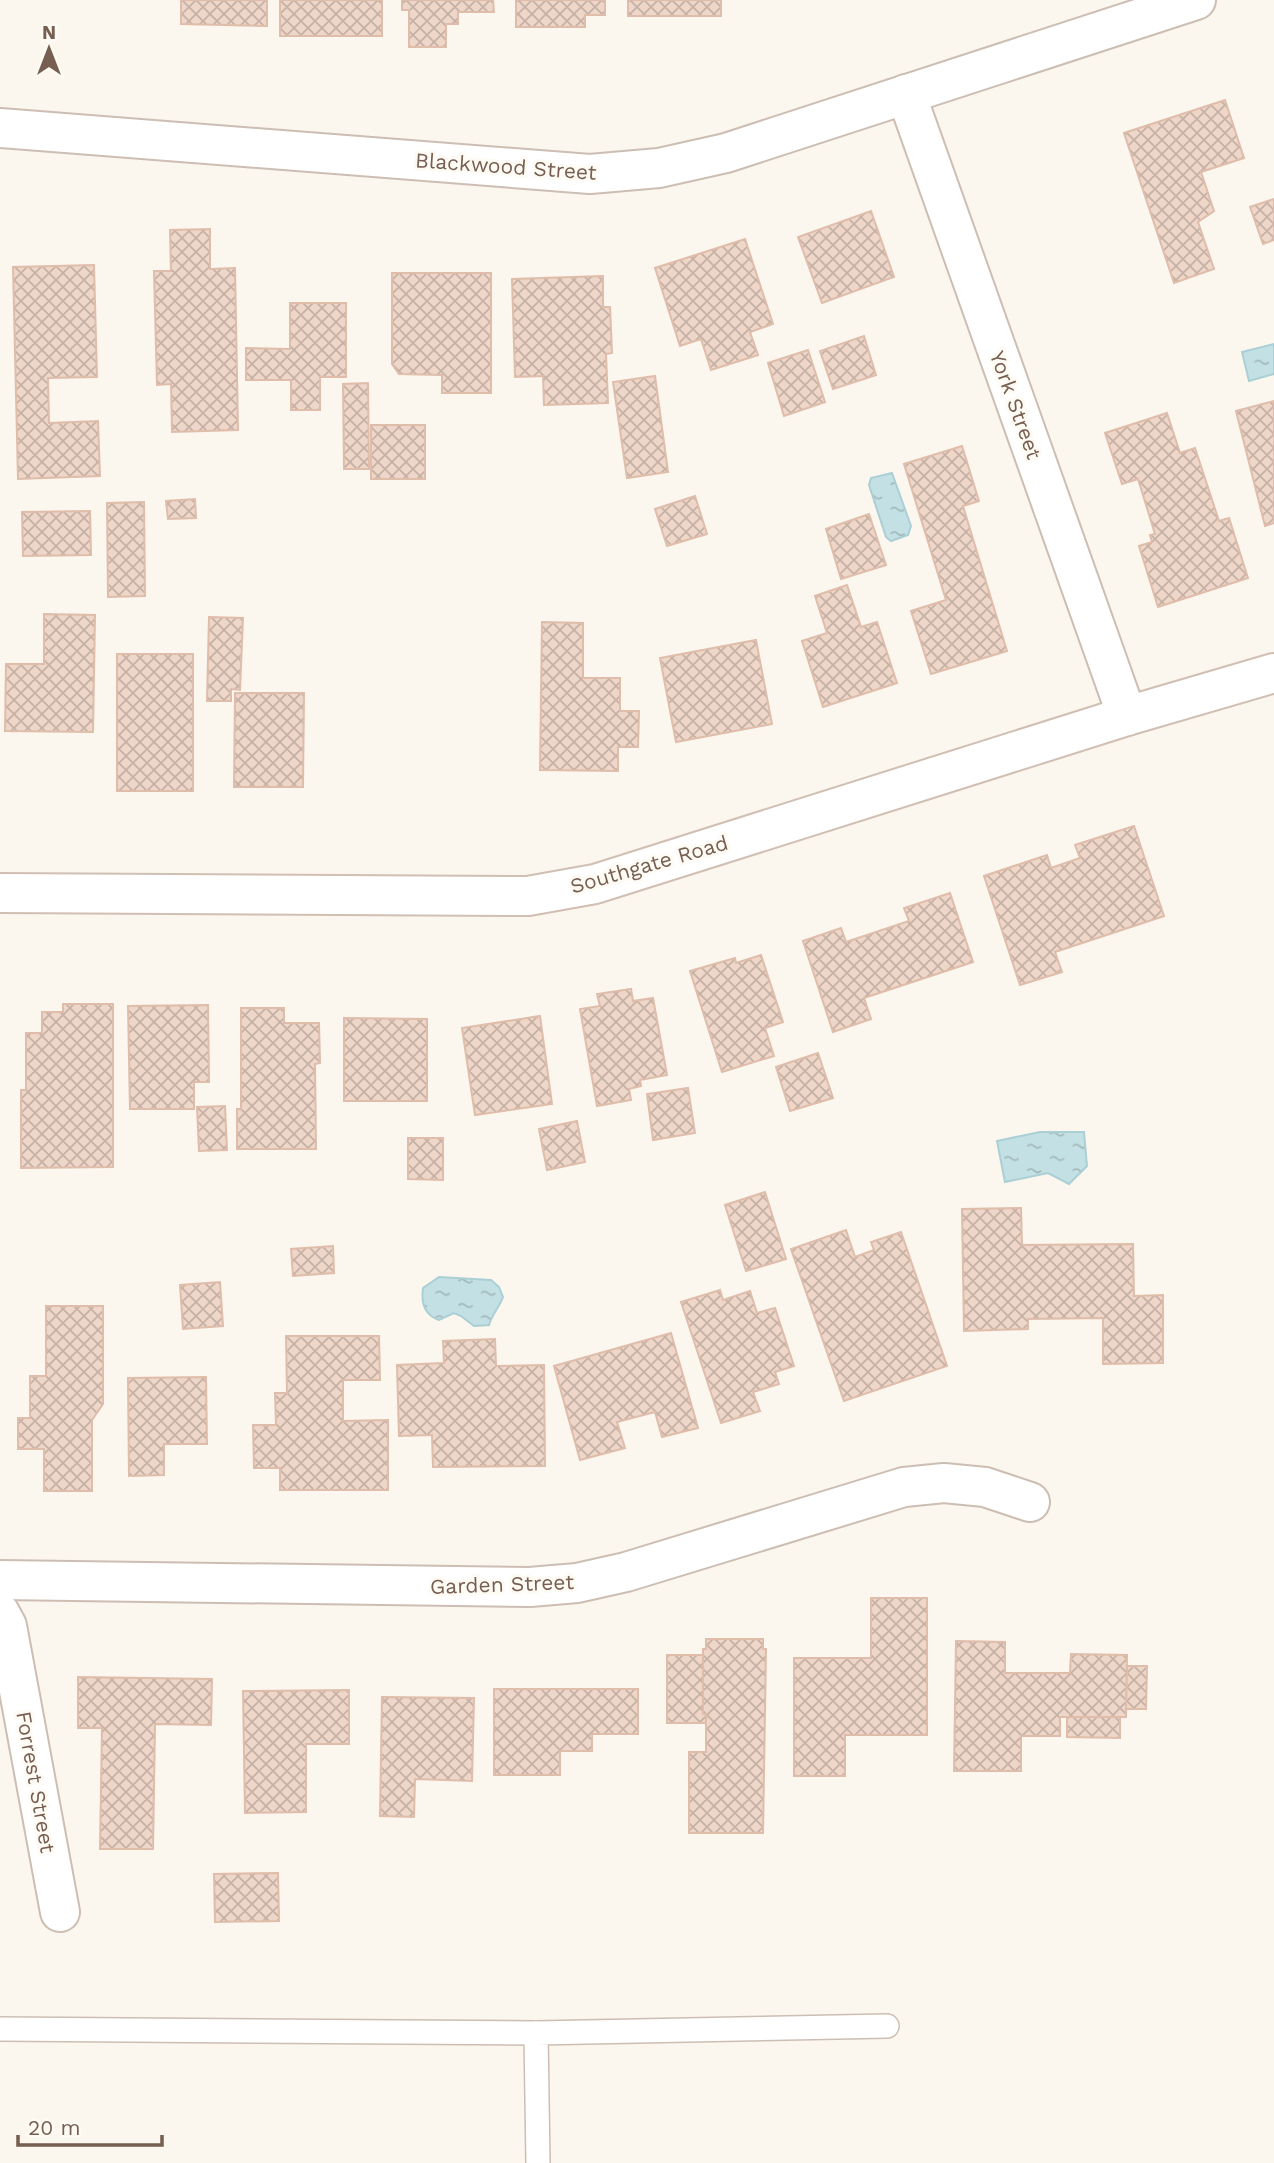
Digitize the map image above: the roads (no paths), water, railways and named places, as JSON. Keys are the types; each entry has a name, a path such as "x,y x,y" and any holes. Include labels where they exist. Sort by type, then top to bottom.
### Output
{"street":[{"name":"Blackwood Street","path":"0,128 590,174 659,168 726,153 1196,0"},
{"name":"York Street","path":"906,94 1126,716"},
{"name":"Southgate Road","path":"0,893 528,895 595,884 1126,716 1274,673"},
{"name":"Garden Street","path":"0,1580 483,1588 541,1586 577,1583 626,1573 904,1487 944,1483 985,1487 1030,1502"},
{"name":"Forrest Street","path":"0,1613 7,1626 60,1912"}],"lane":[{"path":"0,2029 536,2033 887,2026"},
{"path":"536,2033 538,2163"}],"water":[{"path":"1274,344 1274,374 1249,381 1242,352"},
{"path":"892,473 911,526 908,535 891,541 886,537 869,485 871,478"},
{"path":"1040,1132 1084,1132 1087,1166 1069,1184 1048,1173 1005,1182 997,1141"},
{"path":"439,1277 491,1280 499,1287 503,1297 489,1325 474,1326 454,1313 439,1320 430,1315 423,1303 423,1288"}]}
